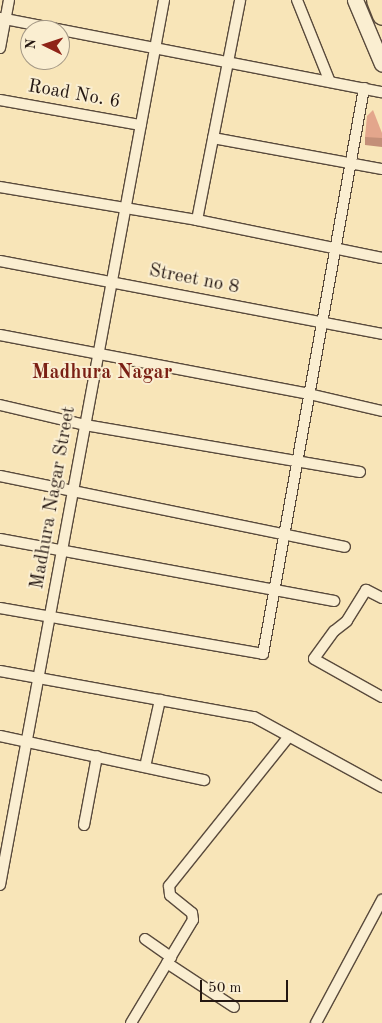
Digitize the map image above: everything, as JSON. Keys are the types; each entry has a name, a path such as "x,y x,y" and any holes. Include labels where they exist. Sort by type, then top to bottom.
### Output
{"highway":[{"path":"376,0 382,15"}],"main road":[{"path":"355,0 382,64"}],"street":[{"path":"0,48 3,18 10,0"},
{"name":"Madhura Nagar Street","path":"0,885 164,0"},
{"path":"198,220 240,0"},
{"path":"298,0 330,82"},
{"path":"3,18 382,92"},
{"path":"0,608 263,654 364,88"},
{"name":"Road No. 6","path":"0,100 141,125"},
{"path":"213,138 382,168"},
{"path":"0,187 198,220 382,258"},
{"name":"Street no 8","path":"0,261 382,334"},
{"path":"0,335 309,394 382,411"},
{"path":"0,405 85,424 360,472"},
{"path":"0,476 346,547"},
{"path":"0,539 334,601"},
{"path":"382,598 366,590 346,621 334,631 314,659 382,697"},
{"path":"0,671 254,717 382,787"},
{"path":"145,768 160,700"},
{"path":"0,736 204,780"},
{"path":"131,1023 194,916 170,895 169,886 289,736"},
{"path":"84,825 97,756"},
{"path":"316,1023 382,900"},
{"path":"145,939 169,960 234,1008"}],"building":[{"path":"373,110 382,133 382,138 365,137 367,116"}],"district":[{"name":"Madhura Nagar","path":"102,373"}]}
